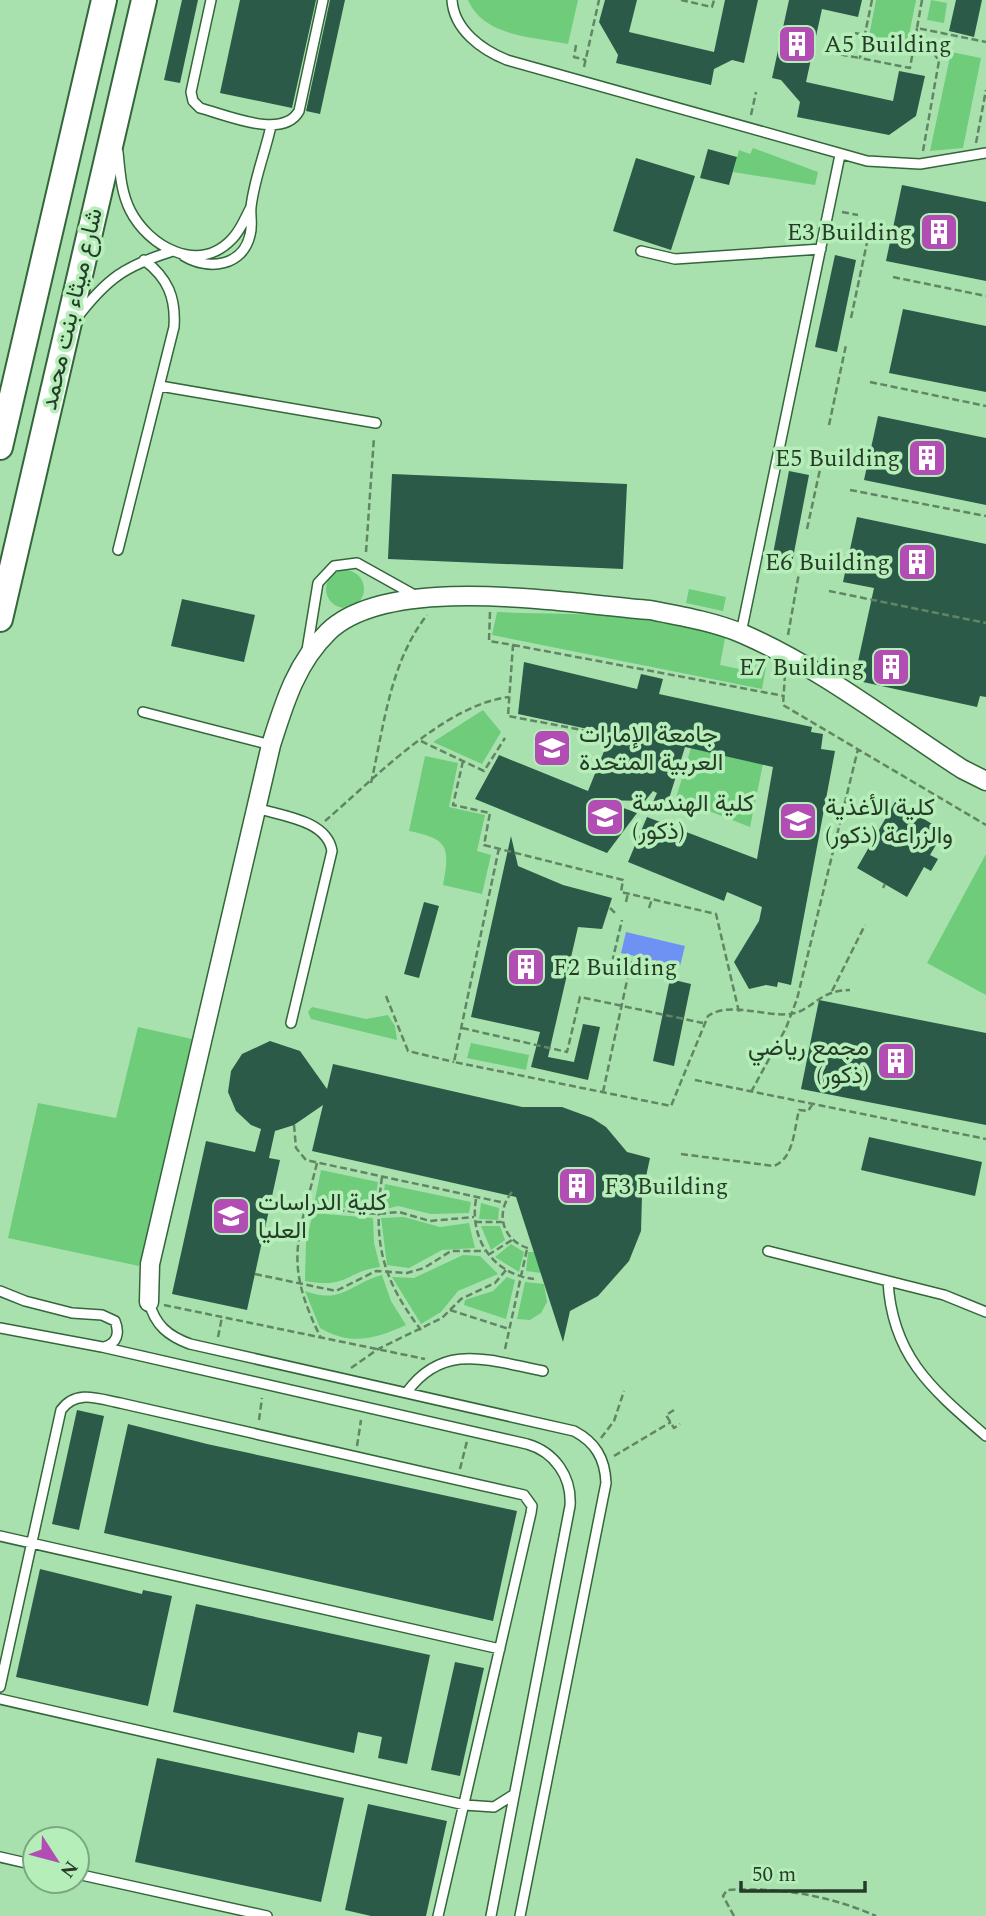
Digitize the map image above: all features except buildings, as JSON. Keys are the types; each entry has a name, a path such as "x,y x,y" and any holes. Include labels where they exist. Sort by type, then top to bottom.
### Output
{"main road":[{"name":"شارع ميثاء بنت محمد","path":"0,447 104,0"},
{"name":"شارع ميثاء بنت محمد","path":"0,619 144,0"}],"street":[{"path":"149,1302 150,1264 271,746 286,696 303,662 329,631 353,615 377,604 420,597 491,598 650,610 741,633 786,656 962,769 986,781"}],"lane":[{"path":"211,0 191,92 193,101 201,108 271,126 284,125 299,111 323,0"},
{"path":"452,0 461,25 473,40 489,52 840,155 867,161 920,164 986,153"},
{"path":"115,124 121,184 130,210 146,232 170,252 206,265 231,261 246,247 250,238 251,207 271,126"},
{"path":"741,633 840,155"},
{"path":"183,255 203,254 228,243 251,207"},
{"path":"640,251 675,259 821,249"},
{"path":"66,333 108,280 144,260 170,252"},
{"path":"118,550 176,312 166,282 144,260"},
{"path":"160,386 376,423"},
{"path":"303,662 322,576 341,563 365,566 420,597"},
{"path":"143,712 271,746"},
{"path":"256,808 317,827 328,837 331,858 291,1023"},
{"path":"768,1251 944,1294 986,1311"},
{"path":"888,1281 894,1322 910,1360 930,1387 986,1436"},
{"path":"0,1291 72,1313 109,1317 115,1321 117,1335 109,1346 102,1348"},
{"path":"149,1302 153,1317 175,1338 574,1431 594,1446 603,1462 604,1493 520,1916"},
{"path":"0,1328 102,1348 527,1444 554,1460 567,1481 570,1506 491,1916"},
{"path":"407,1392 422,1374 442,1362 468,1358 543,1371"},
{"path":"0,1687 61,1410 73,1398 89,1397 518,1493 529,1500 532,1506 438,1916"},
{"path":"0,1536 500,1649"},
{"path":"0,1699 465,1805 494,1807 513,1795"},
{"path":"0,1857 21,1862"},
{"path":"91,1877 267,1916"}],"path":[{"path":"582,81 599,0"},
{"path":"681,0 712,7 714,0"},
{"path":"860,58 872,0"},
{"path":"834,41 832,53 910,68 922,0"},
{"path":"917,28 986,42"},
{"path":"855,33 864,35"},
{"path":"576,45 574,57 586,60"},
{"path":"914,45 931,49 939,61 920,164"},
{"path":"973,157 986,90"},
{"path":"748,128 756,92"},
{"path":"829,210 858,215"},
{"path":"851,318 864,271 868,239"},
{"path":"893,277 986,296"},
{"path":"829,425 846,345"},
{"path":"839,376 846,377"},
{"path":"870,382 986,406"},
{"path":"365,566 376,423"},
{"path":"807,529 824,450"},
{"path":"817,483 822,484"},
{"path":"850,490 986,516"},
{"path":"796,584 802,586"},
{"path":"829,591 986,623"},
{"path":"370,783 399,663 413,634 443,597"},
{"path":"491,598 489,641 784,696"},
{"path":"513,645 508,716 593,732"},
{"path":"317,827 421,741 474,706 509,697"},
{"path":"421,741 484,771 505,738"},
{"path":"751,1092 797,999 858,750"},
{"path":"463,761 453,805 490,813 484,845 623,880 621,892 716,914 740,1012"},
{"path":"454,1062 499,849"},
{"path":"626,902 628,893"},
{"path":"649,908 652,899"},
{"path":"603,1092 631,962 613,958 622,920"},
{"path":"832,991 864,925"},
{"path":"386,996 408,1051 671,1106 703,1023 715,1011 791,1014 832,991 850,990"},
{"path":"461,1028 567,1052 580,997 703,1023"},
{"path":"695,1080 986,1139"},
{"path":"681,1154 774,1166 783,1162 789,1154 799,1110 808,1111 812,1105"},
{"path":"294,1125 296,1148 302,1157 317,1163 505,1203"},
{"path":"317,1163 296,1250 299,1285 321,1338"},
{"path":"382,1177 377,1214 385,1271 406,1311 421,1330"},
{"path":"502,1363 529,1249 512,1240 502,1222 505,1203 512,1192"},
{"path":"476,1198 474,1217 487,1253 506,1270 534,1279"},
{"path":"306,1207 377,1214 399,1212 438,1221 474,1217"},
{"path":"475,1222 502,1222"},
{"path":"255,1274 336,1291 366,1274 416,1271 451,1251 487,1253 512,1240"},
{"path":"342,1377 378,1349 421,1330 470,1294 495,1283 506,1270"},
{"path":"149,1302 442,1362"},
{"path":"450,1310 509,1329"},
{"path":"222,1317 218,1337 232,1340 229,1352"},
{"path":"594,1446 614,1421 624,1391"},
{"path":"253,1395 264,1398 256,1434"},
{"path":"674,1410 666,1415 674,1428 680,1424"},
{"path":"353,1417 363,1420 355,1456"},
{"path":"603,1462 671,1422"},
{"path":"458,1479 467,1440 478,1443"},
{"path":"734,1916 723,1896 727,1890 749,1889 816,1896 876,1916"}],"green space":[{"path":"468,0 578,0 568,44 526,37 498,28 475,12"},
{"path":"876,0 916,0 905,55 867,47"},
{"path":"931,0 947,3 944,23 927,20"},
{"path":"951,52 981,58 963,148 930,151"},
{"path":"753,148 818,172 815,185 733,172 739,150 750,154"},
{"path":"345,570 358,576 364,589 358,602 345,608 332,602 326,589 332,576"},
{"path":"689,589 726,597 723,611 686,603"},
{"path":"497,612 641,618 698,629 725,638 720,665 754,672 756,664 766,667 762,689 492,635"},
{"path":"483,710 501,732 482,764 433,742"},
{"path":"691,748 763,764 750,827 676,798"},
{"path":"425,756 458,763 449,807 485,815 477,851 491,855 482,894 443,885 446,862 444,847 432,837 409,831"},
{"path":"986,854 986,995 927,963"},
{"path":"312,1007 366,1019 388,1015 395,1026 397,1040 311,1019 308,1012"},
{"path":"138,1027 192,1039 139,1266 8,1238 38,1103 116,1118"},
{"path":"471,1043 529,1055 526,1070 467,1058"},
{"path":"321,1170 378,1182 373,1211 314,1204"},
{"path":"385,1184 471,1202 469,1213 431,1214 398,1206 381,1210"},
{"path":"481,1203 499,1208 498,1220 479,1219"},
{"path":"313,1213 373,1218 374,1243 380,1267 330,1283 305,1281 306,1241"},
{"path":"404,1217 440,1227 469,1223 475,1248 442,1250 409,1268 387,1265 381,1218"},
{"path":"481,1226 500,1226 505,1240 491,1250"},
{"path":"511,1244 524,1252 519,1272 495,1257"},
{"path":"528,1252 534,1252 541,1273 526,1271"},
{"path":"463,1255 480,1256 498,1274 458,1291 441,1312 421,1324 392,1277 414,1278"},
{"path":"382,1275 391,1301 406,1325 373,1337 353,1339 331,1334 320,1328 305,1291 328,1296"},
{"path":"507,1277 515,1280 506,1319 464,1305 465,1300 493,1291"},
{"path":"525,1282 544,1284 547,1302 541,1313 530,1320 517,1319"}],"water":[{"path":"626,932 685,946 680,966 621,953"}],"place":[{"name":"A5 Building","path":"797,44"},
{"name":"E3 Building","path":"939,232"},
{"name":"E5 Building","path":"927,458"},
{"name":"E6 Building","path":"917,562"},
{"name":"E7 Building","path":"891,667"},
{"name":"جامعة الإمارات العربية المتحدة","path":"552,748"},
{"name":"كلية الهندسة (ذكور)","path":"605,817"},
{"name":"كلية الأغذية والزراعة (ذكور)","path":"798,821"},
{"name":"F2 Building","path":"526,967"},
{"name":"مجمع رياضي (ذكور)","path":"896,1061"},
{"name":"F3 Building","path":"577,1186"},
{"name":"كلية الدراسات العليا","path":"231,1216"}]}
